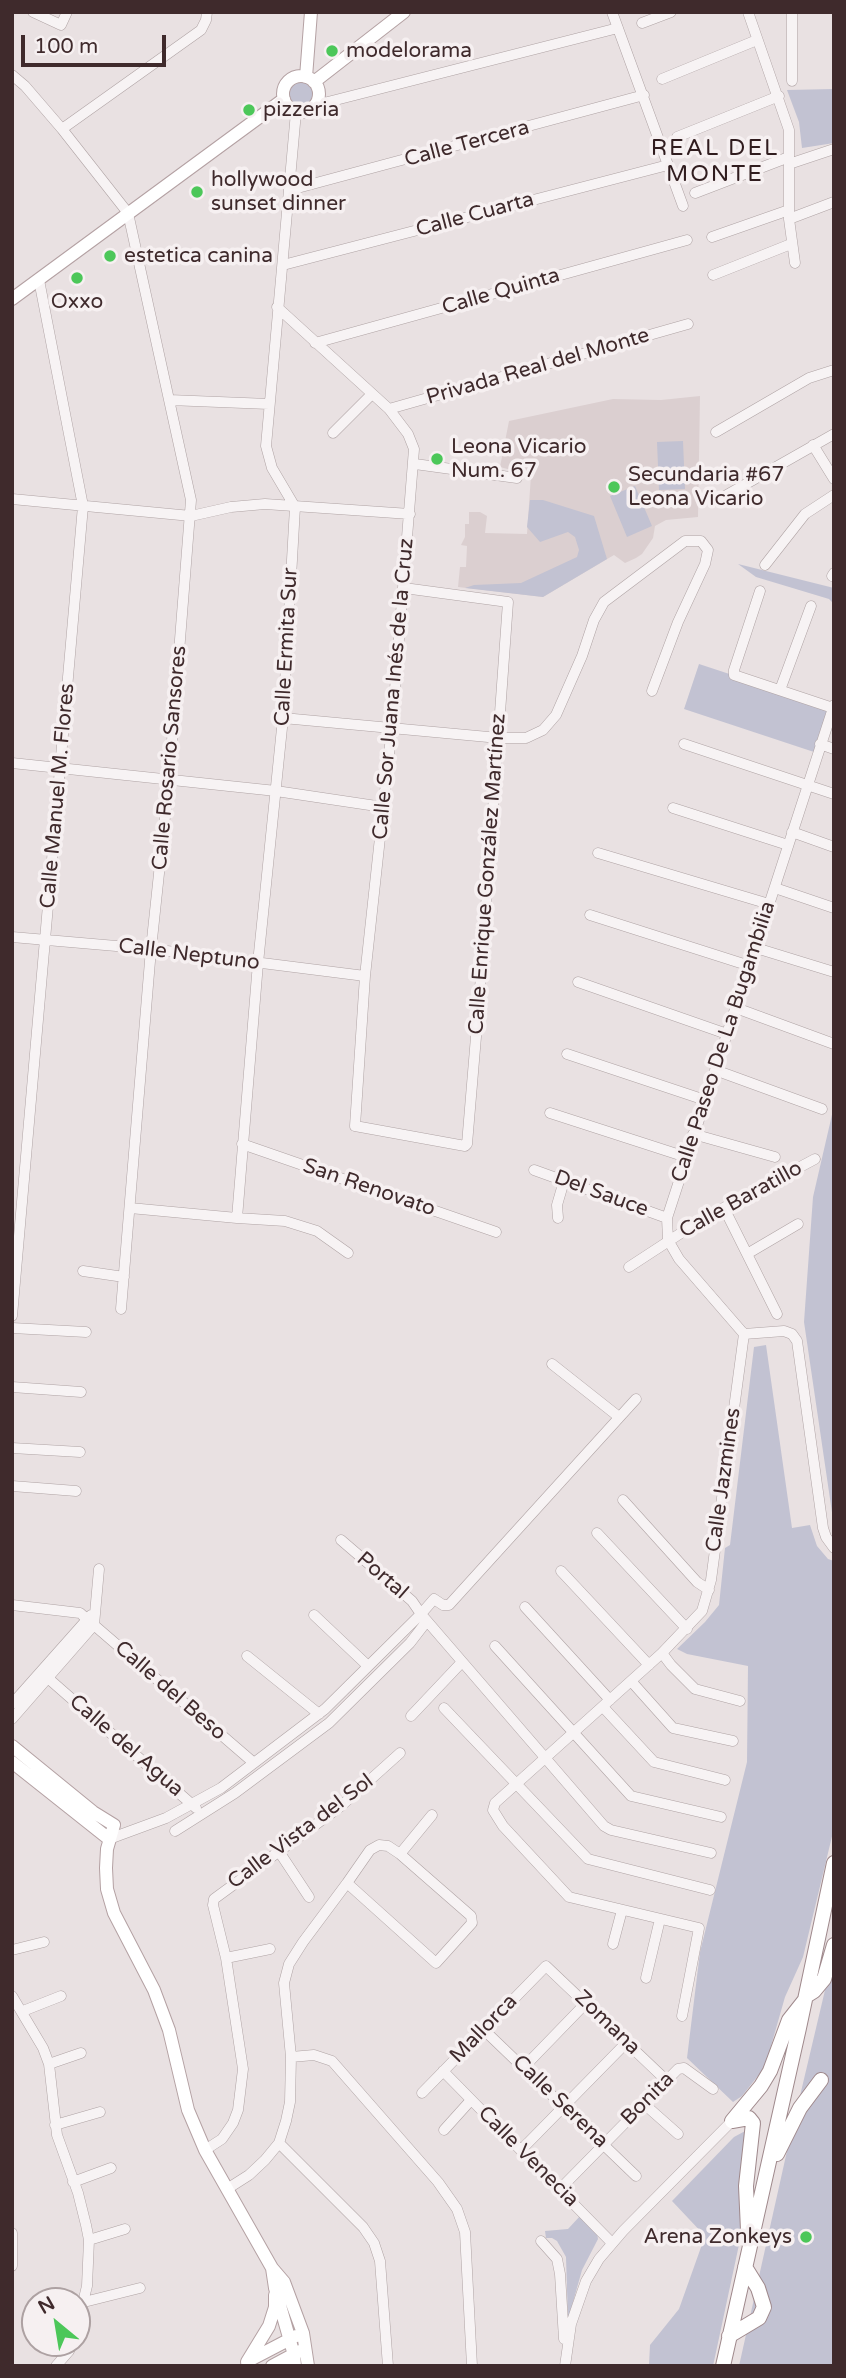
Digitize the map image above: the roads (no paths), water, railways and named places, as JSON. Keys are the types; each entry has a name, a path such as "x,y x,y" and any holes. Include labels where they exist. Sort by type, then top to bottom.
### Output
{"highway":[{"path":"723,2366 834,1863"},
{"path":"732,2121 761,2086 789,2020 805,1998 824,1979 834,1945"},
{"path":"764,2184 800,2108 821,2080"},
{"path":"732,2121 749,2118 753,2123 746,2186 748,2252"},
{"path":"729,2336 759,2318 764,2307 758,2288 745,2267"}],"main road":[{"path":"284,99 296,112 306,112 316,105 319,93 310,79 311,12"},
{"path":"12,299 284,99 287,83 297,77 310,79 404,12"},
{"path":"12,1746 93,1812 114,1825 106,1868 107,1889 114,1913 154,1990 169,2030 188,2110 205,2151 272,2268 284,2282 303,2333 298,2356"},
{"path":"12,1762 110,1839"},
{"path":"272,2268 290,2340 298,2356 308,2366"},
{"path":"243,2364 269,2326 275,2307 275,2288"},
{"path":"243,2364 303,2333"},
{"path":"272,2366 298,2356"}],"street":[{"path":"33,12 61,25 67,12"},
{"path":"62,129 201,30 207,12"},
{"path":"612,12 683,206"},
{"path":"642,23 671,12"},
{"path":"748,12 789,130 789,215 794,263"},
{"path":"792,12 792,81"},
{"path":"316,105 618,29"},
{"path":"662,79 757,40"},
{"path":"12,75 62,129 128,213"},
{"name":"Calle Tercera","path":"290,190 644,95"},
{"path":"677,137 779,96"},
{"path":"295,507 272,468 266,446 296,112"},
{"path":"695,193 789,161 834,149"},
{"name":"Calle Cuarta","path":"283,265 668,165"},
{"path":"712,237 834,202"},
{"name":"Calle Rosario Sansores","path":"121,1309 191,516 190,486 128,213"},
{"name":"Calle Quinta","path":"315,343 687,240"},
{"path":"713,275 791,244"},
{"name":"Calle Manuel M. Flores","path":"12,1316 83,506 39,279"},
{"name":"Calle Sor Juana Inés de la Cruz","path":"277,307 389,409 412,441 415,464 392,727 365,975 356,1128"},
{"name":"Privada Real del Monte","path":"389,409 688,324"},
{"path":"716,432 809,378 834,370"},
{"path":"333,433 372,394"},
{"path":"169,400 269,404"},
{"path":"716,501 834,434"},
{"path":"813,445 834,479"},
{"path":"415,464 517,478"},
{"path":"765,565 805,514 834,495"},
{"path":"12,499 191,516 265,504 410,514"},
{"name":"Calle Ermita Sur","path":"237,1218 258,963 283,718 295,507"},
{"path":"283,718 499,738 526,738 550,723 604,602 685,541 701,541 708,550 705,564 678,622 652,691"},
{"name":"Calle Enrique González Martínez","path":"356,1128 466,1145 508,602 404,588"},
{"path":"760,590 734,675 833,707"},
{"path":"780,690 811,606"},
{"name":"Calle Paseo De La Bugambilia","path":"668,1240 667,1218 693,1134 833,707"},
{"path":"684,744 834,794"},
{"path":"820,744 834,749"},
{"path":"12,763 276,791 383,807"},
{"path":"673,808 788,845"},
{"path":"792,832 834,848"},
{"path":"597,853 769,904"},
{"path":"775,888 834,908"},
{"path":"590,915 750,966"},
{"name":"Calle Neptuno","path":"12,937 152,949 365,975"},
{"path":"755,948 834,972"},
{"path":"578,982 727,1034"},
{"path":"736,1008 834,1044"},
{"path":"567,1054 705,1100"},
{"path":"715,1070 822,1109"},
{"path":"550,1113 686,1157"},
{"path":"693,1134 775,1157"},
{"name":"San Renovato","path":"242,1144 496,1232"},
{"name":"Calle Baratillo","path":"629,1266 668,1240 815,1159"},
{"name":"Del Sauce","path":"534,1170 667,1218"},
{"path":"558,1218 557,1205 565,1181"},
{"path":"130,1208 285,1222 317,1231 348,1253"},
{"path":"724,1208 777,1314"},
{"path":"747,1254 798,1224"},
{"path":"668,1240 679,1259 744,1334 784,1331 797,1340 823,1528 834,1548"},
{"path":"83,1271 124,1277"},
{"path":"12,1328 86,1332"},
{"name":"Calle Jazmines","path":"622,1910 577,1900 563,1892 495,1816 493,1810 495,1804 517,1783 662,1653 702,1611 709,1590 744,1334"},
{"path":"552,1364 619,1417"},
{"path":"12,1387 81,1392"},
{"path":"175,1831 234,1793 329,1723 410,1643 434,1600 443,1605 454,1602 636,1399"},
{"path":"12,1448 80,1452"},
{"path":"12,1486 76,1491"},
{"path":"623,1500 697,1582 709,1590"},
{"path":"597,1533 687,1629"},
{"name":"Portal","path":"341,1540 412,1601 608,1829 711,1853"},
{"path":"12,1719 49,1679 96,1612 99,1569"},
{"path":"561,1572 649,1665"},
{"path":"12,1605 73,1611 90,1621"},
{"path":"525,1607 654,1762 725,1780"},
{"path":"314,1615 368,1666"},
{"path":"110,1839 147,1827 194,1805 254,1763 318,1714 424,1617"},
{"path":"12,1704 76,1632 90,1621"},
{"name":"Calle del Beso","path":"90,1621 254,1763"},
{"path":"495,1646 631,1796 721,1817"},
{"path":"662,1653 695,1689 740,1701"},
{"path":"247,1656 318,1714"},
{"path":"411,1716 462,1662"},
{"name":"Calle del Agua","path":"49,1679 194,1805 201,1815"},
{"path":"631,1681 673,1728 733,1741"},
{"path":"444,1708 587,1859 710,1890"},
{"name":"Calle Vista del Sol","path":"205,2151 222,2138 238,2110 243,2069 214,1899 357,1794 400,1753"},
{"path":"400,1854 432,1815"},
{"path":"114,1825 125,1834"},
{"path":"227,2189 249,2175 279,2143 290,2102 291,2057 284,1983 289,1964 346,1883 370,1850 379,1845 388,1846 400,1854 472,1919 439,1962 433,1961 346,1883"},
{"path":"278,1850 309,1897"},
{"path":"613,1944 622,1910 699,1928 682,2016"},
{"path":"646,1978 660,1919"},
{"path":"12,1950 44,1942"},
{"path":"226,1958 270,1949"},
{"name":"Zomana","path":"546,1966 666,2080"},
{"name":"Mallorca","path":"422,2093 546,1966"},
{"path":"12,1996 43,2048 48,2064 55,2125 89,2240 88,2287"},
{"path":"23,2011 61,1996"},
{"path":"524,2067 586,2003"},
{"name":"Calle Serena","path":"483,2029 636,2176"},
{"path":"521,2150 626,2042"},
{"path":"48,2064 81,2053"},
{"path":"291,2057 314,2055 332,2061 438,2182 457,2209 465,2232 472,2366"},
{"name":"Bonita","path":"560,2189 678,2069 684,2068 713,2089"},
{"name":"Calle Venecia","path":"443,2071 612,2243"},
{"path":"444,2130 471,2100"},
{"path":"643,2104 678,2134"},
{"path":"55,2125 100,2112"},
{"path":"565,2361 571,2324 586,2281 612,2243 732,2121"},
{"path":"279,2143 363,2227 374,2243 380,2261 388,2366"},
{"path":"73,2182 110,2168"},
{"path":"89,2240 125,2229"},
{"path":"12,2233 12,2266"},
{"path":"541,2241 556,2259 560,2274 565,2361"},
{"path":"91,2300 140,2288"}],"place":[{"name":"modelorama","path":"332,51"},
{"name":"pizzeria","path":"249,110"},
{"name":"hollywood sunset dinner","path":"197,192"},
{"name":"estetica canina","path":"110,256"},
{"name":"Oxxo","path":"77,278"},
{"name":"Leona Vicario Num. 67","path":"437,459"},
{"name":"Secundaria #67 Leona Vicario","path":"614,487"},
{"name":"Arena Zonkeys","path":"806,2237"}],"district":[{"name":"REAL DEL MONTE","path":"715,162"}]}
